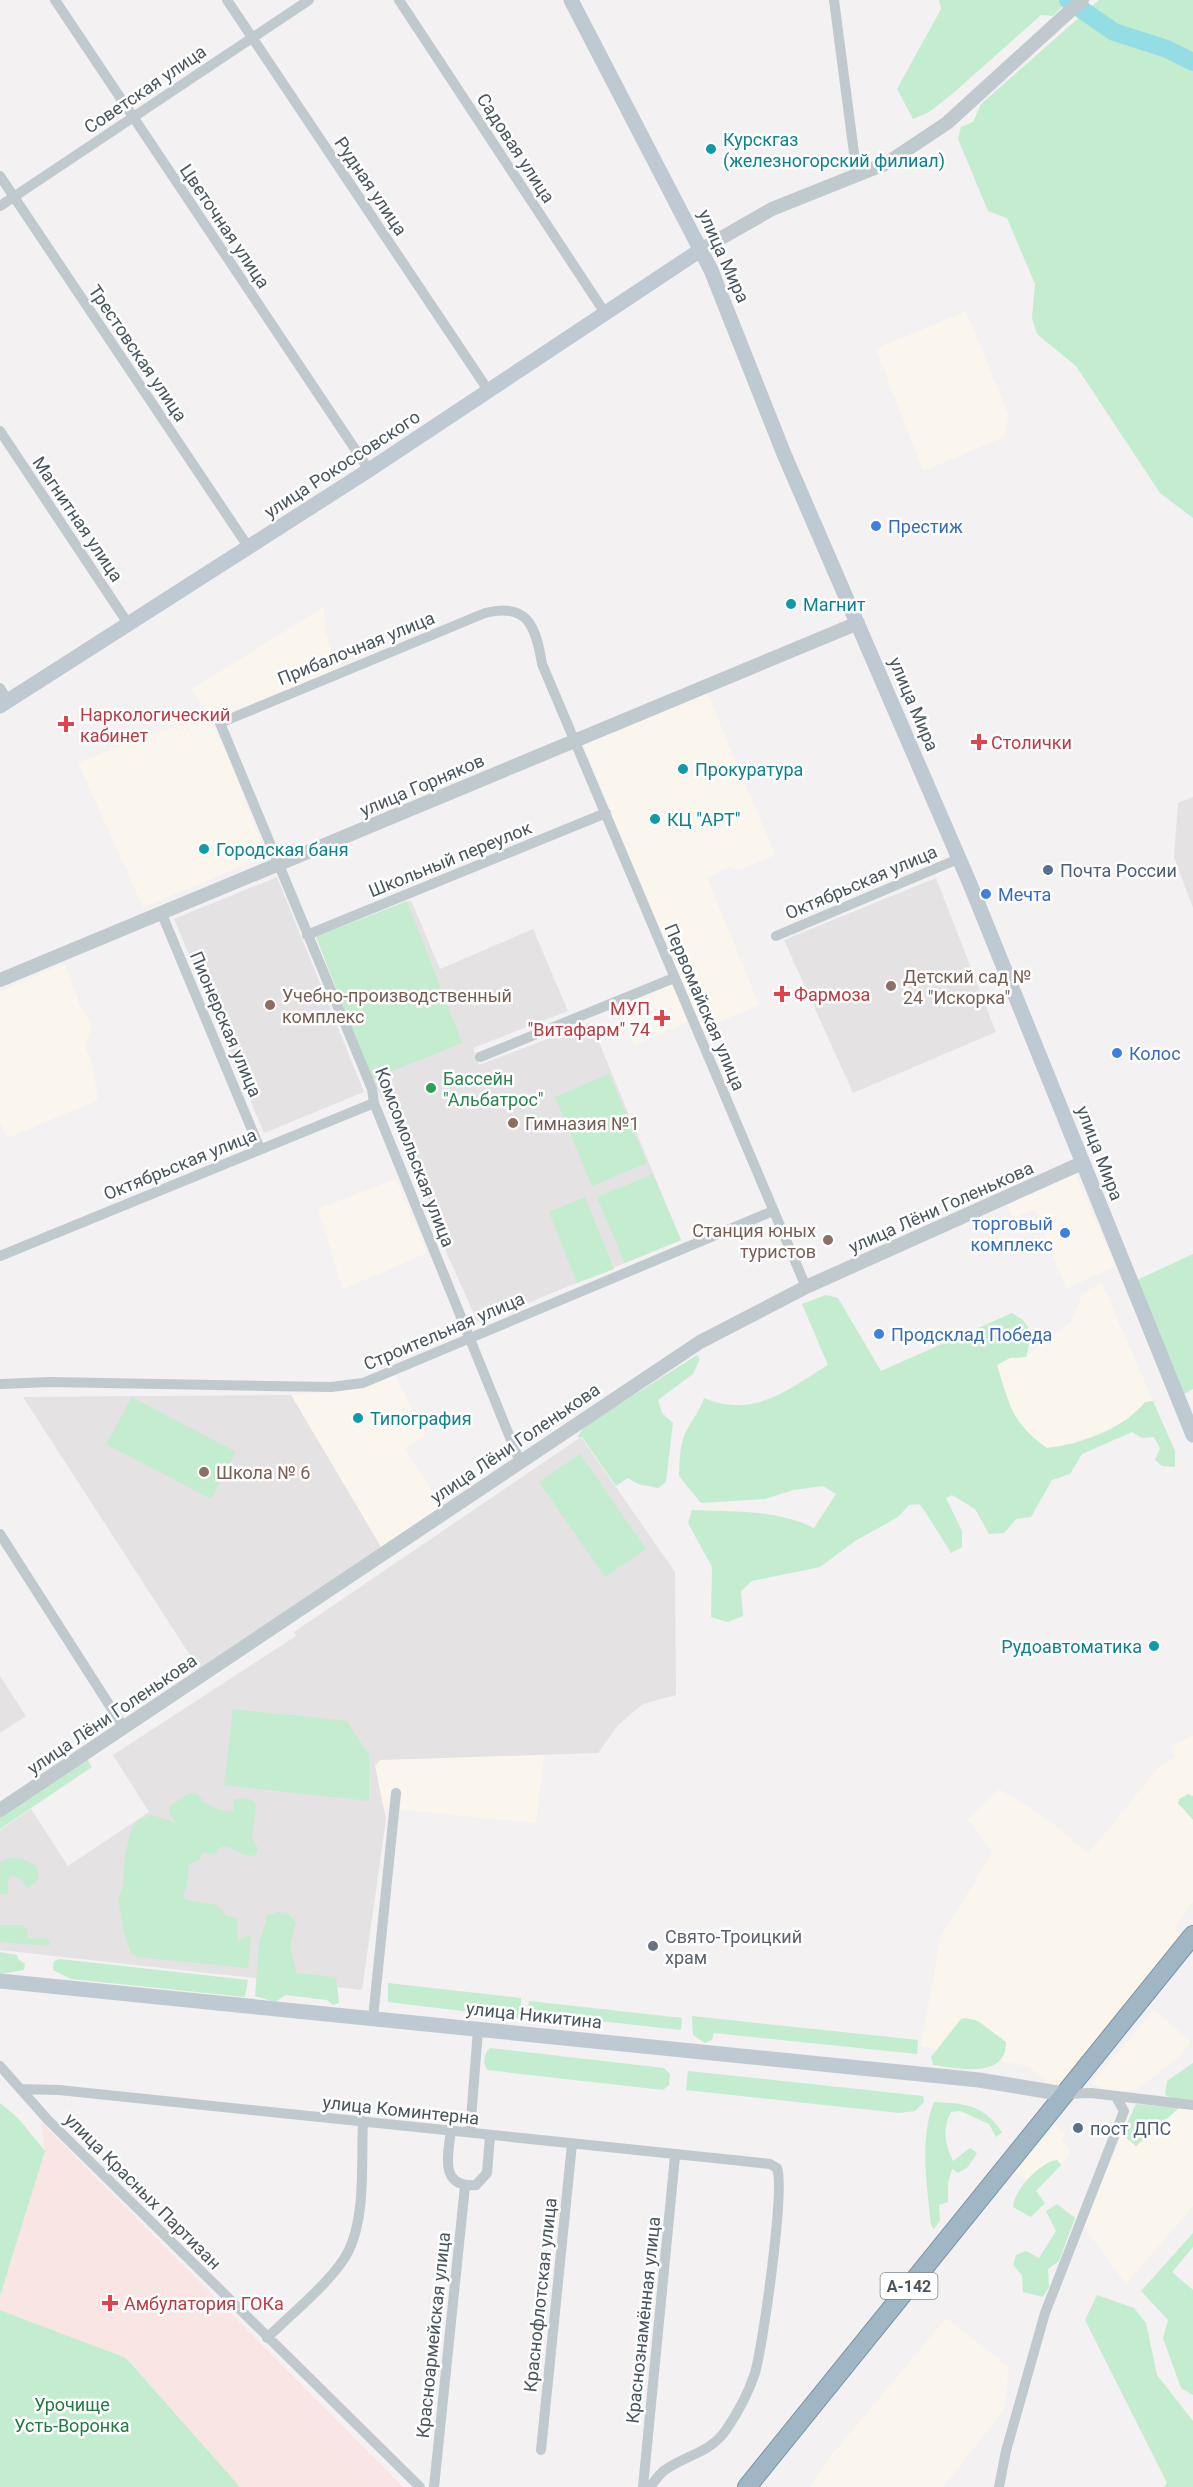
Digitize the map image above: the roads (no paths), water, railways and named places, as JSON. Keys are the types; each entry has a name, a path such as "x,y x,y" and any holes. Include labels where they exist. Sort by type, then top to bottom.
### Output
{"highway":[{"name":"А-142","path":"747,2487 1193,1935"}],"main road":[{"name":"улица Мира","path":"571,0 702,249 784,454 958,859 1193,1435"},
{"name":"улица Рокоссовского","path":"3,699 129,625 249,548 702,249"},
{"name":"улица Никитина","path":"0,1981 979,2079 1064,2094"}],"street":[{"name":"Цветочная улица","path":"55,0 369,470"},
{"name":"Рудная улица","path":"227,0 488,390"},
{"name":"Советская улица","path":"0,206 309,0"},
{"name":"Садовая улица","path":"399,0 605,313"},
{"path":"834,0 857,176"},
{"path":"702,249 772,209 887,163 947,123 1082,0"},
{"name":"Трестовская улица","path":"0,176 249,548"},
{"name":"Магнитная улица","path":"0,431 129,625"},
{"name":"Прибалочная улица","path":"278,865 220,723 232,717 485,614 510,609 519,613 532,627 538,641 542,664 574,740"},
{"name":"улица Горняков","path":"0,980 858,623"},
{"name":"Первомайская улица","path":"574,740 806,1287"},
{"name":"Школьный переулок","path":"307,935 606,813"},
{"name":"Октябрьская улица","path":"776,936 958,859"},
{"name":"Комсомольская улица","path":"278,865 372,1089 374,1103 520,1462"},
{"name":"Пионерская улица","path":"161,912 260,1149"},
{"path":"480,1057 674,978"},
{"name":"Октябрьская улица","path":"0,1256 374,1103"},
{"name":"улица Лёни Голенькова","path":"0,1810 700,1342 806,1287 1082,1163"},
{"name":"Строительная улица","path":"0,1384 50,1382 331,1387 363,1383 773,1211"},
{"path":"0,1534 124,1728"},
{"path":"373,2018 396,1793"},
{"path":"470,2132 478,2030"},
{"name":"улица Красных Партизан","path":"0,2066 48,2120 420,2487"},
{"name":"улица Коминтерна","path":"21,2089 451,2130 675,2156 770,2164 777,2168 780,2177 763,2338 754,2374 725,2431 711,2446 664,2470 650,2487"},
{"path":"1064,2094 1090,2093 1193,2105"},
{"path":"999,2487 1006,2451 1046,2313 1124,2111 1116,2097"},
{"path":"267,2338 339,2266 349,2251 359,2212 363,2121"},
{"path":"451,2130 447,2163 453,2180 465,2186 476,2185 487,2173 490,2136"},
{"name":"Краснофлотская улица","path":"541,2450 572,2144"},
{"name":"Краснознамённая улица","path":"643,2487 675,2156"},
{"name":"Красноармейская улица","path":"434,2487 465,2186"}],"waterway":[{"path":"1068,0 1114,32 1167,49 1193,62"}],"place":[{"name":"Курскгаз (железногорский филиал)","path":"711,149"},
{"name":"Престиж","path":"876,526"},
{"name":"Магнит","path":"791,604"},
{"name":"Наркологический кабинет","path":"66,724"},
{"name":"Столички","path":"979,742"},
{"name":"Прокуратура","path":"683,769"},
{"name":"КЦ \"АРТ\"","path":"655,819"},
{"name":"Городская баня","path":"204,849"},
{"name":"Почта России","path":"1048,870"},
{"name":"Мечта","path":"986,894"},
{"name":"Детский сад № 24 \"Искорка\"","path":"891,986"},
{"name":"Фармоза","path":"782,994"},
{"name":"Учебно-производственный комплекс","path":"270,1005"},
{"name":"МУП \"Витафарм\" 74","path":"662,1018"},
{"name":"Колос","path":"1117,1053"},
{"name":"Бассейн \"Альбатрос\"","path":"431,1088"},
{"name":"Гимназия №1","path":"513,1123"},
{"name":"торговый комплекс","path":"1065,1233"},
{"name":"Станция юных туристов","path":"828,1240"},
{"name":"Продсклад Победа","path":"879,1334"},
{"name":"Типография","path":"358,1418"},
{"name":"Школа № 6","path":"204,1472"},
{"name":"Рудоавтоматика","path":"1154,1646"},
{"name":"Свято-Троицкий храм","path":"653,1946"},
{"name":"пост ДПС","path":"1078,2128"},
{"name":"Амбулатория ГОКа","path":"110,2303"}],"park label":[{"name":"Урочище Усть-Воронка","path":"72,2414"}]}
